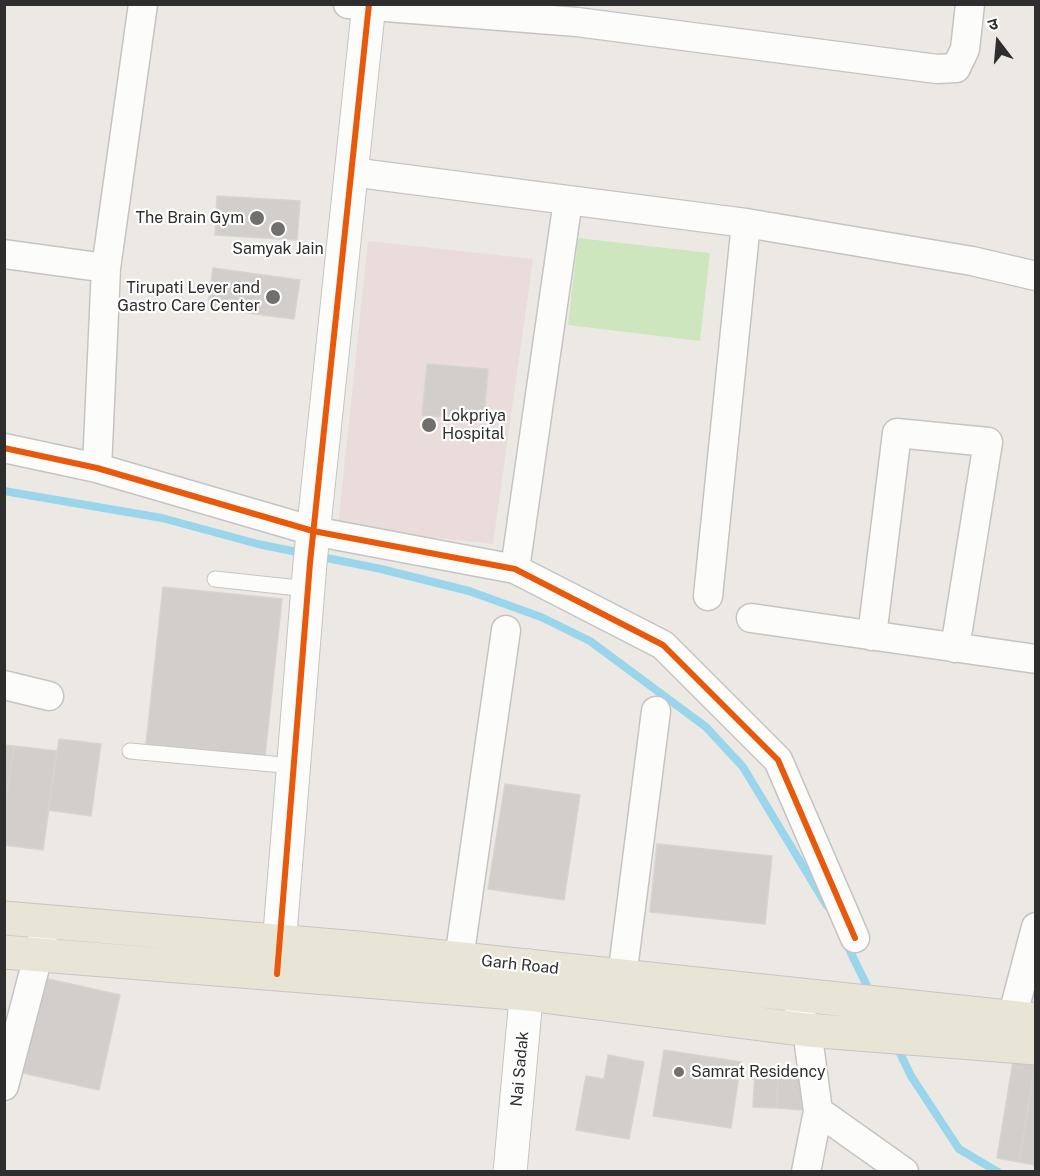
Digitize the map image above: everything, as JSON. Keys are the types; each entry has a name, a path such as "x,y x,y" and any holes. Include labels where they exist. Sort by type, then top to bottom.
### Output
{"main road":[{"name":"Garh Road","path":"4,918 358,948 459,959 528,980 818,1031 923,1024"},
{"name":"Garh Road","path":"4,952 277,974 528,980 622,977 809,997 923,1024 1023,1033"}],"street":[{"path":"97,468 106,268 143,4"},
{"path":"277,974 313,531 351,172 362,5 578,13 937,69 956,68 965,49 970,4"},
{"path":"351,172 746,223 972,261 1035,276"},
{"path":"515,569 568,200"},
{"path":"708,596 746,223"},
{"path":"4,254 106,268"},
{"path":"872,636 897,433 988,442 955,648"},
{"path":"4,448 97,468 313,531 515,569 663,645 778,760 855,938"},
{"path":"751,618 1035,659"},
{"path":"459,959 507,630"},
{"path":"4,685 50,696"},
{"path":"622,977 656,711"},
{"path":"4,1086 46,922"},
{"path":"1023,1033 1035,927"},
{"name":"Nai Sadak","path":"510,1172 528,980"},
{"path":"806,1172 818,1111 818,1031 809,997"},
{"path":"818,1111 904,1172"}],"lane":[{"path":"215,579 309,576"},
{"path":"130,751 294,766"}],"shaded area":[{"name":"Lokpriya Hospital","path":"368,241 533,259 493,544 338,527"}],"green space":[{"path":"578,238 710,253 700,341 568,325"}],"building":[{"name":"The Brain Gym","path":"217,196 300,201 297,240 215,235"},
{"path":"213,268 300,280 294,319 208,308"},
{"path":"427,364 488,369 484,420 422,415"},
{"path":"163,587 282,599 265,756 146,744"},
{"path":"59,739 101,744 91,816 48,810"},
{"path":"4,745 14,746 4,813"},
{"path":"14,746 57,751 43,850 4,845 4,813"},
{"path":"505,784 580,795 564,900 488,889"},
{"path":"657,844 772,856 765,924 650,912"},
{"path":"35,976 120,995 99,1090 14,1071"},
{"path":"664,1050 741,1062 731,1128 653,1116"},
{"path":"608,1055 644,1062 629,1139 576,1130 586,1076 604,1079"},
{"path":"1013,1061 1035,1065 1019,1162 997,1158"},
{"path":"1036,1065 1036,1165 1019,1162"},
{"path":"755,1071 778,1072 777,1108 753,1107"},
{"path":"778,1072 803,1074 802,1110 777,1108"}],"waterway":[{"path":"4,491 162,518 258,544 302,553"},
{"path":"317,556 469,591 541,617 590,641 706,727 743,767 827,906"},
{"path":"846,943 871,994"},
{"path":"896,1045 911,1076 959,1149 998,1172"}],"cycle path":[{"path":"277,974 310,563 369,4"},
{"path":"4,448 97,468 313,531 515,569 663,645 778,760 855,938"}],"place":[{"name":"The Brain Gym","path":"257,218"},
{"name":"Samyak Jain","path":"278,229"},
{"name":"Tirupati Lever and Gastro Care Center","path":"273,297"},
{"name":"Lokpriya Hospital","path":"429,425"},
{"name":"Samrat Residency","path":"679,1072"}]}
